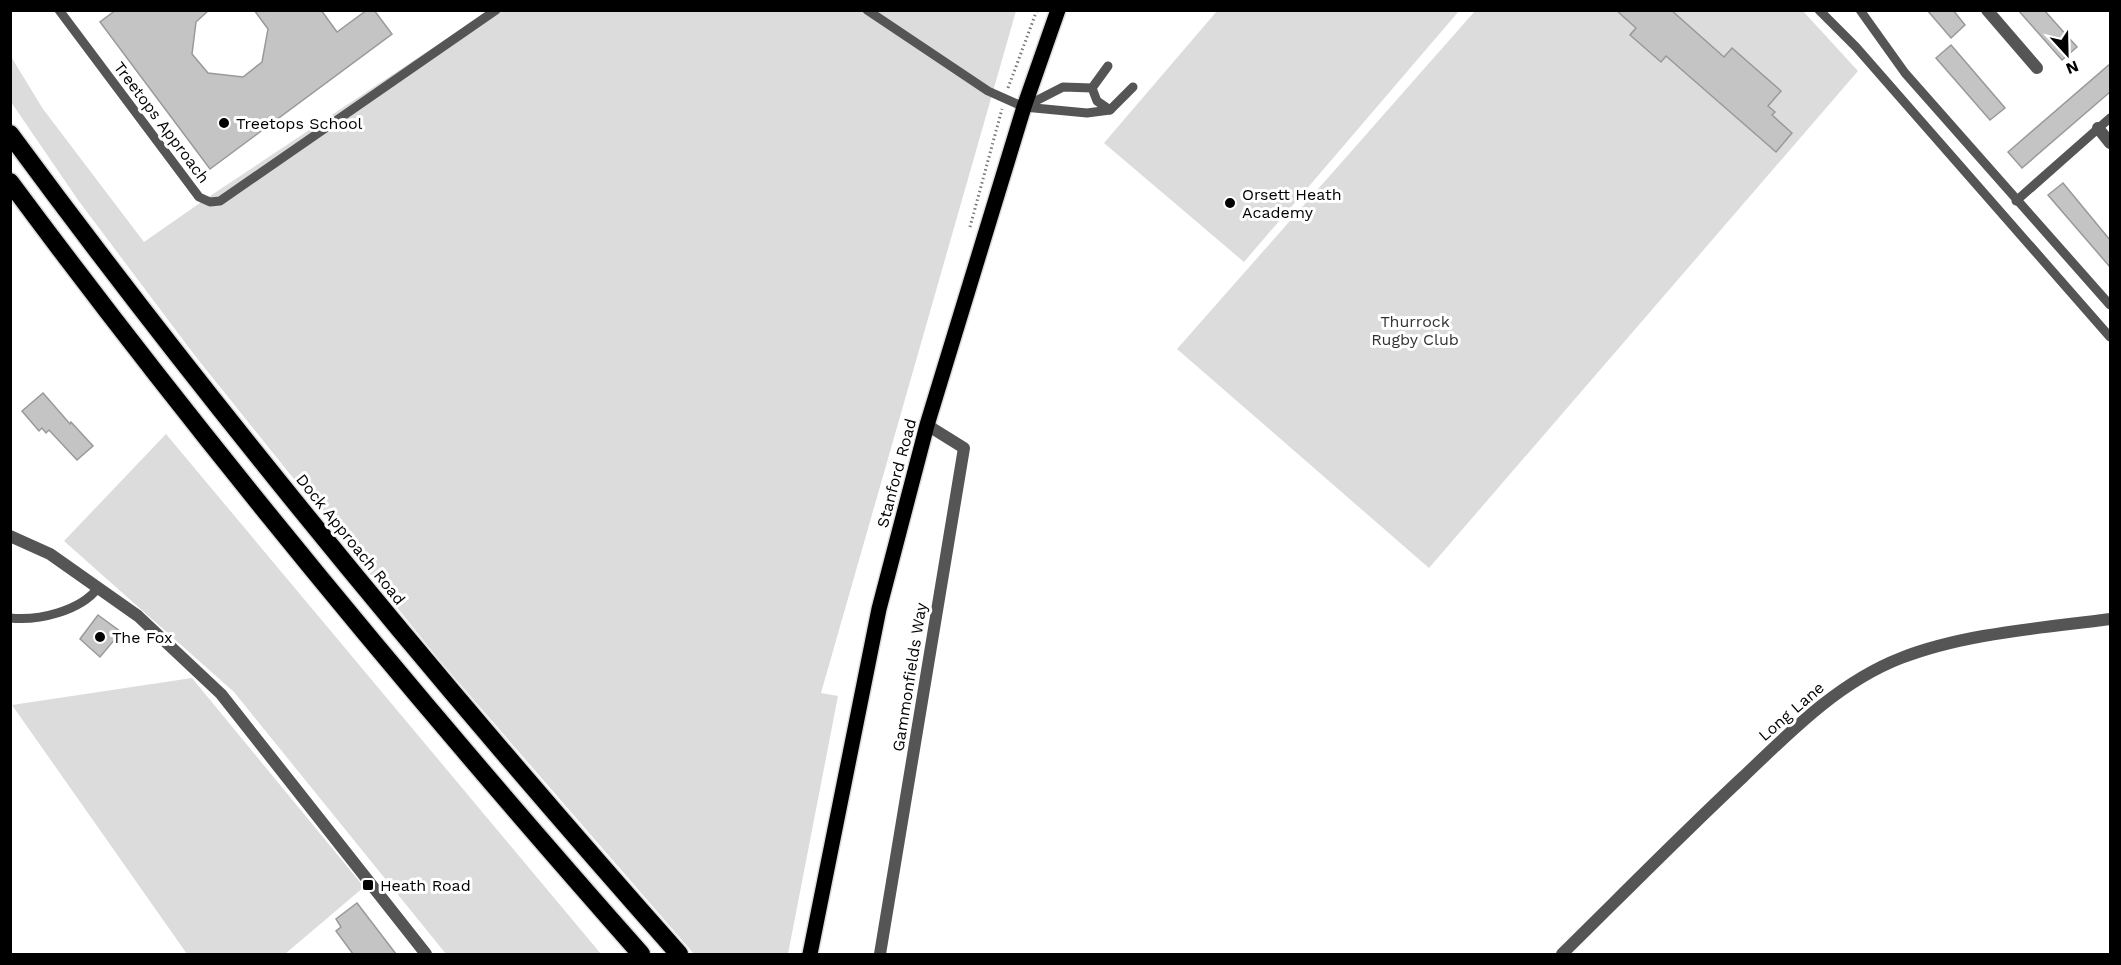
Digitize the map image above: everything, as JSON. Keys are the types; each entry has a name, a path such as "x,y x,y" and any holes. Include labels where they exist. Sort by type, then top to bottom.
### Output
{"highway":[{"name":"Dock Approach Road","path":"10,134 104,261 330,546 523,776 679,954"},
{"path":"10,182 97,298 306,561 501,794 641,954"}],"main road":[{"name":"Stanford Road","path":"810,954 879,609 927,425 1023,107 1058,10"}],"street":[{"path":"1987,10 2037,68"},
{"path":"2098,128 2110,143"},
{"name":"Gammonfields Way","path":"880,954 964,448 927,425"},
{"path":"10,536 50,554 138,616 220,694 426,954"},
{"name":"Long Lane","path":"1562,954 1708,809 1789,733 1831,698 1869,672 1903,657 1955,641 2110,619"}],"lane":[{"name":"Treetops Approach","path":"59,10 199,196 210,202 220,201 496,10"},
{"path":"867,10 988,91 1023,107 1087,113 1110,110 1133,87"},
{"path":"1819,10 1856,47 2110,338"},
{"path":"1860,10 1905,73 2110,305"},
{"path":"1092,88 1108,66"},
{"path":"1023,107 1063,87 1092,88"},
{"path":"1092,88 1097,101 1110,110"},
{"path":"2016,201 2110,118"},
{"path":"10,618 28,620 43,618 84,601 98,588"}],"path":[{"path":"1009,84 1037,10"}],"green space":[{"path":"488,11 1016,11 821,693 838,696 788,954 694,954 440,661 196,357 78,200 11,102 10,55 43,109 144,242"},
{"name":"Orsett Heath Academy","path":"1217,11 1459,11 1244,262 1104,143"},
{"name":"Thurrock Rugby Club","path":"1475,11 1803,11 1858,71 1429,568 1177,349"},
{"path":"166,434 601,954 446,954 234,692 64,541"},
{"path":"192,678 364,887 285,954 187,954 12,705"}],"building":[{"name":"Treetops School","path":"116,10 209,10 196,22 192,54 208,73 243,77 262,62 268,29 254,10 321,10 337,32 367,10 374,10 392,34 210,169 100,22"},
{"path":"1616,10 1671,10 1724,57 1732,48 1781,91 1768,106 1775,112 1772,115 1792,133 1776,152 1666,56 1661,62 1630,35 1636,28"},
{"path":"1927,10 1953,10 1965,25 1951,38"},
{"path":"2018,10 2044,10 2077,47 2062,60"},
{"path":"1951,45 2005,108 1990,120 1936,58"},
{"path":"2110,64 2110,92 2022,168 2008,152"},
{"path":"2063,183 2110,240 2110,267 2048,195"},
{"path":"43,393 93,446 77,460 49,430 46,433 42,428 39,431 22,411"},
{"name":"The Fox","path":"98,615 121,632 100,657 80,639"},
{"path":"357,903 396,954 353,954 336,931 341,927 336,919"}],"place":[{"name":"Treetops School","path":"224,123"},
{"name":"Orsett Heath Academy","path":"1230,203"},
{"name":"The Fox","path":"100,637"},
{"name":"Heath Road","path":"368,885"}]}
